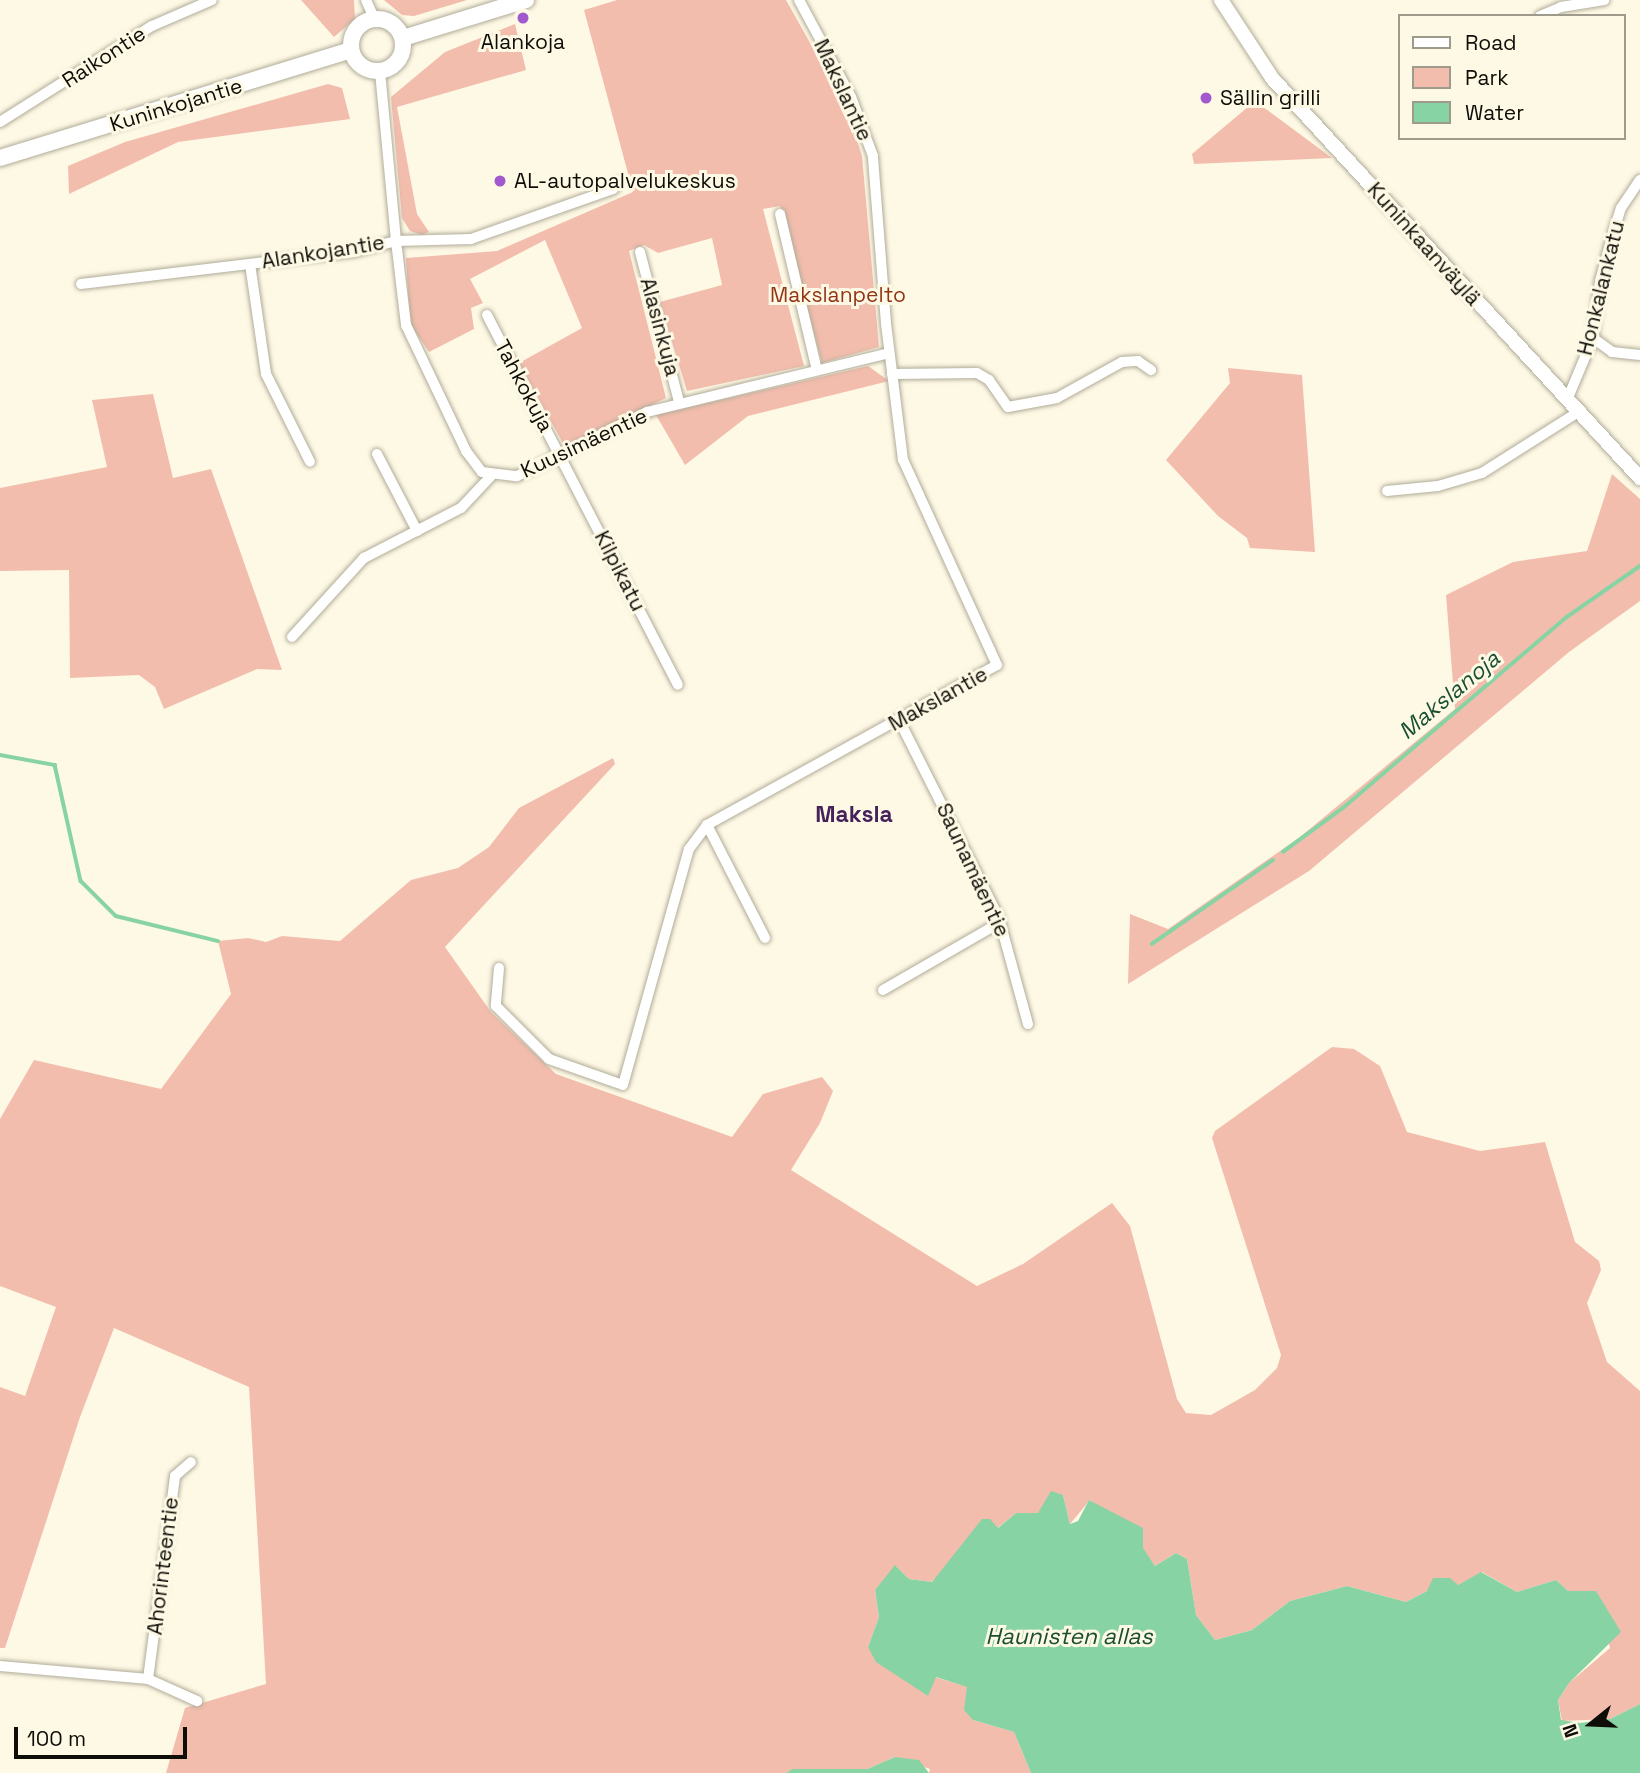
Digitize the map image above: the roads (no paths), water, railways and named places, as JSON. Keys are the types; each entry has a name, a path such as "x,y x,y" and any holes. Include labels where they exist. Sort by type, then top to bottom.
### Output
{"main road":[{"path":"403,38 526,0"},
{"path":"374,18 395,25 403,38 401,56 380,71 359,64 351,50 354,33 374,18"},
{"name":"Kuninkojantie","path":"0,158 351,50"}],"street":[{"name":"Raikontie","path":"0,122 152,26 212,0"},
{"path":"366,0 374,18"},
{"name":"Makslantie","path":"499,968 496,1006 549,1059 623,1085 689,849 707,825 779,782 900,722 997,666 904,460 892,374 873,156 851,97 799,0"},
{"name":"Kuninkaanväylä","path":"1221,0 1272,78 1640,478"},
{"path":"1545,14 1562,6 1604,0"},
{"name":"Alankojantie","path":"81,284 356,251 397,241 380,71"},
{"name":"Honkalankatu","path":"1567,400 1593,338 1600,281 1621,208 1640,180"},
{"path":"397,241 471,239 613,188 620,181"},
{"path":"780,214 817,370"},
{"name":"Kuusimäentie","path":"397,241 406,325 466,451 491,476 517,476 647,412 679,402 890,353"},
{"name":"Alasinkuja","path":"640,251 679,402"},
{"path":"250,264 266,374 310,462"},
{"name":"Tahkokuja","path":"487,315 561,456"},
{"path":"1593,338 1612,352 1640,355"},
{"path":"892,374 977,373 989,380 1008,407 1057,398 1122,362 1138,361 1151,370"},
{"path":"1387,491 1438,486 1482,473 1578,412"},
{"path":"377,454 417,531"},
{"name":"Kilpikatu","path":"561,456 678,685"},
{"path":"292,637 364,558 461,508 491,476"},
{"name":"Saunamäentie","path":"900,722 999,918 1028,1024"},
{"path":"707,825 765,938"},
{"path":"883,990 921,963 994,926 999,918"},
{"name":"Ahorinteentie","path":"148,1679 175,1476 191,1462"},
{"path":"0,1666 148,1679 197,1701"}],"water":[{"name":"Haunisten allas","path":"1051,1491 1063,1495 1070,1524 1078,1521 1089,1500 1143,1528 1143,1548 1155,1566 1176,1553 1187,1559 1196,1615 1215,1640 1252,1630 1290,1601 1347,1586 1406,1602 1427,1591 1433,1578 1450,1578 1458,1585 1481,1572 1517,1592 1556,1580 1568,1591 1596,1591 1621,1632 1569,1683 1558,1700 1561,1720 1580,1723 1610,1719 1640,1704 1640,1773 1031,1773 1014,1732 973,1720 964,1710 967,1687 936,1677 928,1696 876,1662 868,1647 879,1617 875,1590 895,1565 909,1579 932,1582 982,1519 990,1519 998,1528 1016,1513 1038,1513"},
{"path":"895,1757 919,1760 929,1773 786,1773 792,1769 867,1769"}],"waterway":[{"name":"Makslanoja","path":"1283,852 1343,808 1567,617 1640,566"},
{"path":"0,755 55,765 81,881 116,916 218,941"},
{"name":"Makslanoja","path":"1152,944 1273,860"}],"place":[{"name":"Alankoja","path":"523,18"},
{"name":"Sällin grilli","path":"1206,98"},
{"name":"AL-autopalvelukeskus","path":"500,181"}],"district":[{"name":"Maksla","path":"854,814"}],"park label":[{"name":"Makslanpelto","path":"838,295"}]}
